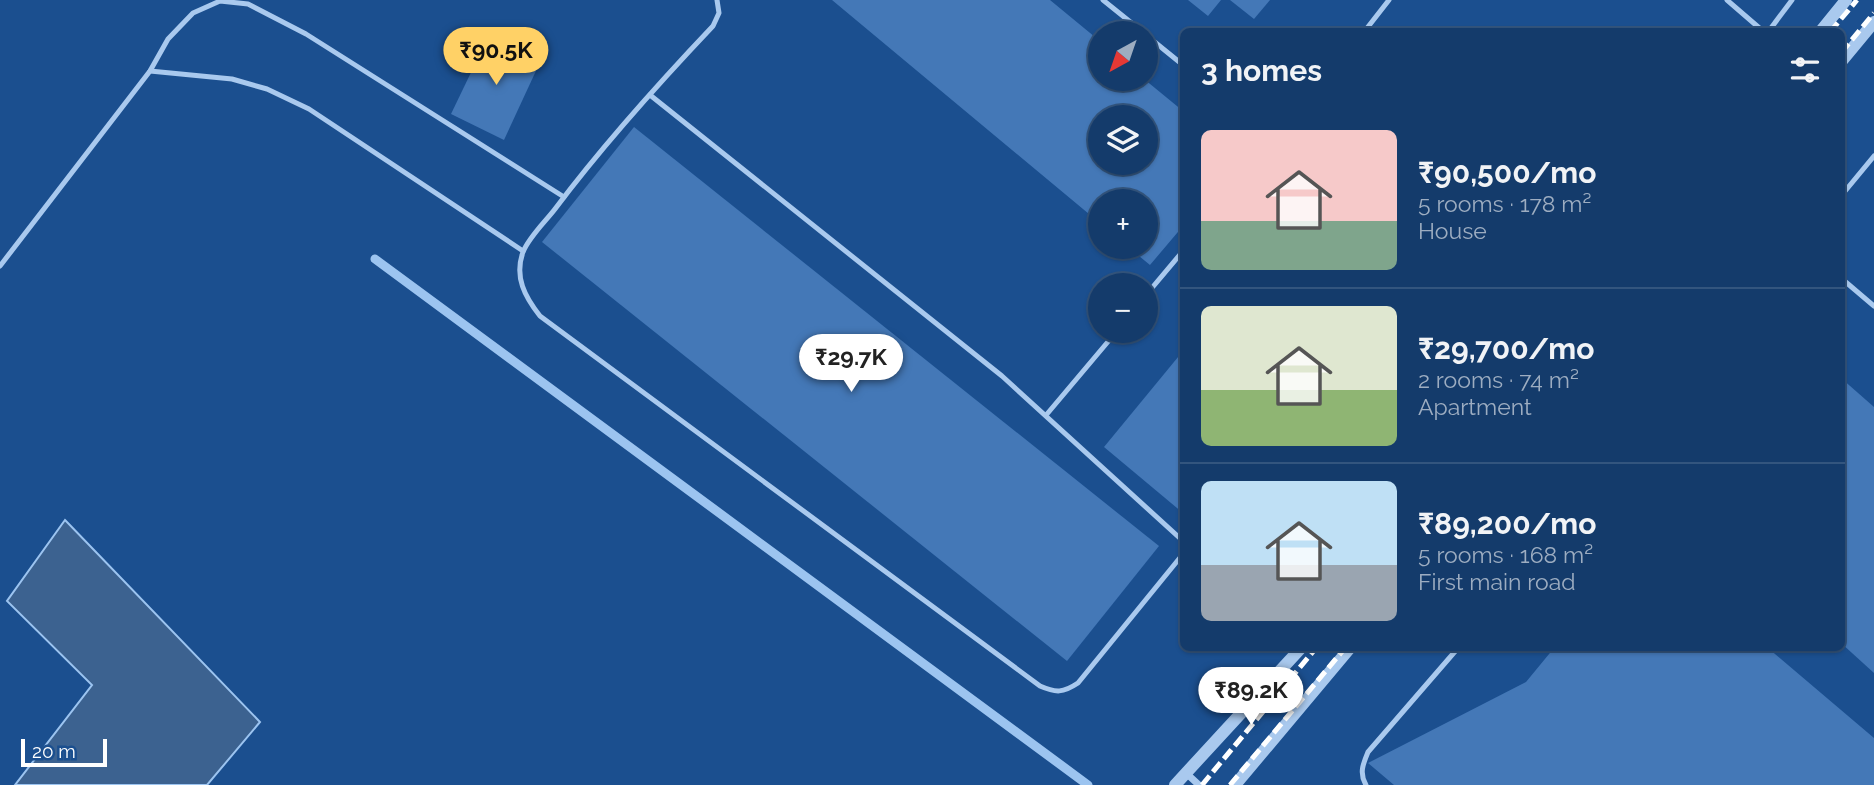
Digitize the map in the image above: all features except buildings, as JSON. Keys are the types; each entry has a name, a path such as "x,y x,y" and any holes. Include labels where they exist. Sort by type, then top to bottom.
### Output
{"street":[{"path":"1823,28 1846,0"},
{"path":"1845,57 1874,22"},
{"path":"1175,785 1295,651"},
{"path":"1235,785 1347,651"},
{"path":"1186,773 1199,785"}],"lane":[{"path":"717,0 719,13 713,26 650,95 523,251 520,274 523,294 540,316 1040,687 1054,692 1065,691 1078,683 1180,558"},
{"path":"1103,0 1129,21"},
{"path":"1367,28 1389,0"},
{"path":"1727,0 1761,28"},
{"path":"1769,28 1792,0"},
{"path":"0,266 150,71 168,40 193,13 220,2 248,4 306,34 565,197"},
{"path":"1158,45 1180,63"},
{"path":"150,71 232,79 267,89 309,109 523,251"},
{"path":"650,95 836,240 1047,414 1180,538"},
{"path":"1845,191 1874,156"},
{"path":"1158,281 1180,255"},
{"path":"1845,281 1874,306"},
{"path":"1047,414 1107,343"},
{"path":"1366,785 1361,777 1362,765 1368,752 1455,651"}],"water":[{"path":"65,520 260,722 207,785 15,785 92,685 7,601"}],"waterway":[{"path":"375,259 1088,785"}],"railway":[{"path":"1833,28 1857,0"},
{"path":"1845,48 1874,13"},
{"path":"1202,785 1314,651"},
{"path":"1230,785 1342,651"}]}
